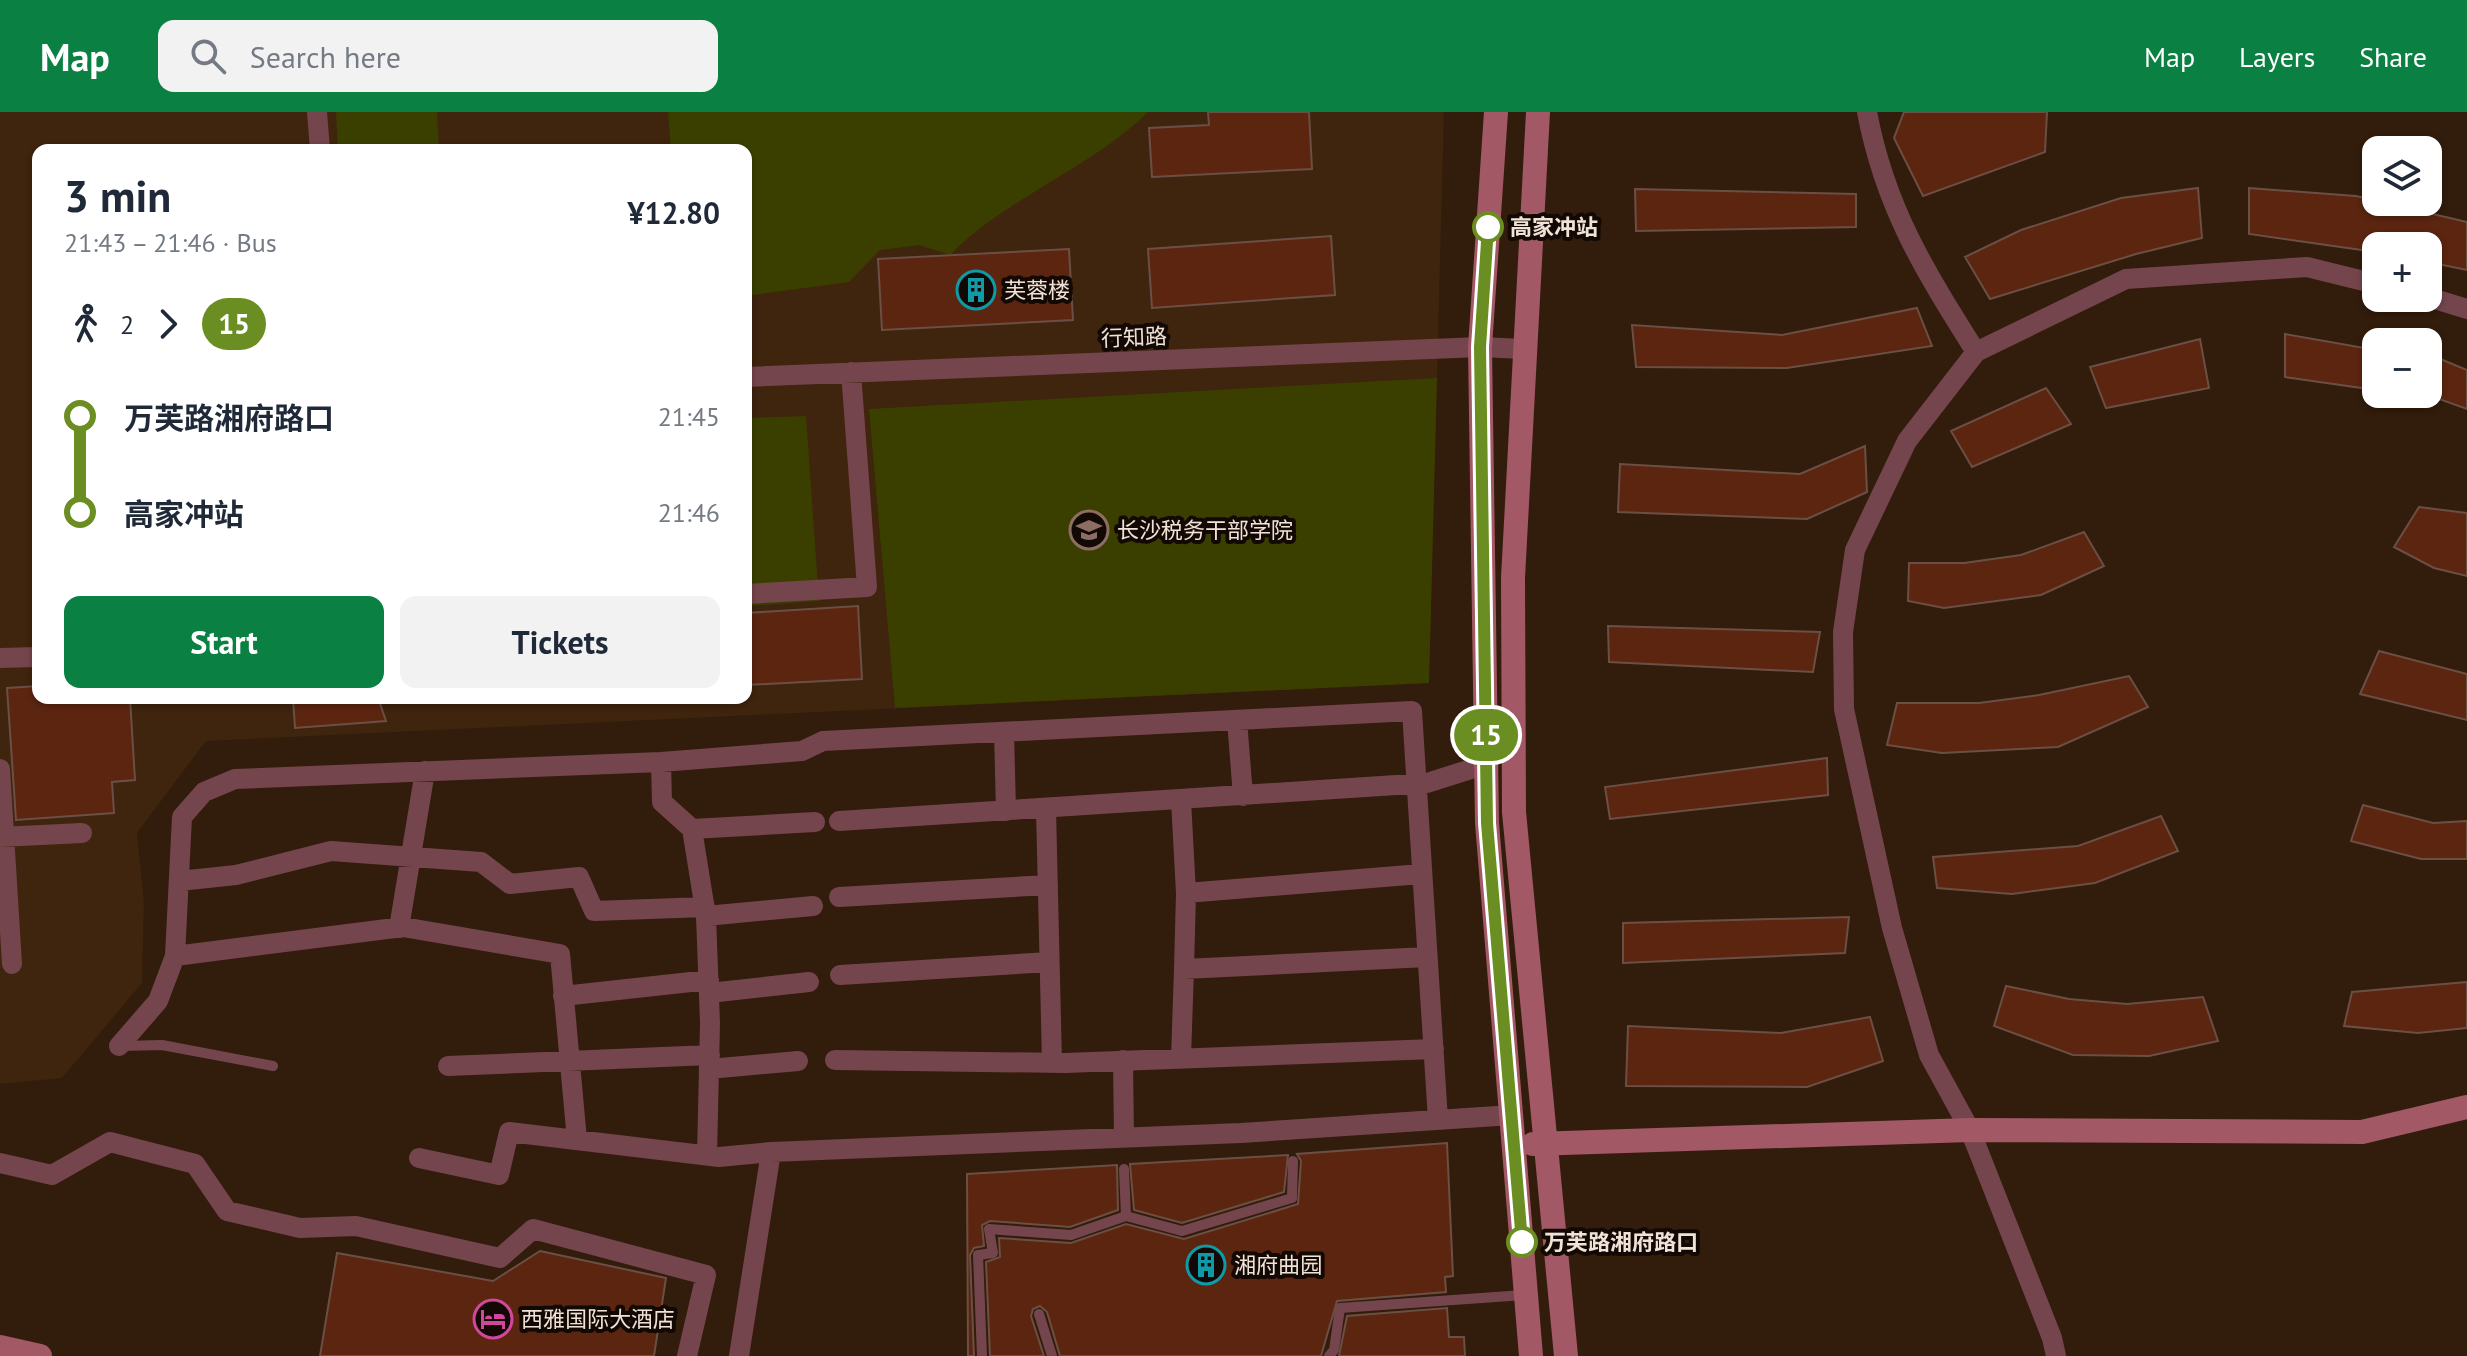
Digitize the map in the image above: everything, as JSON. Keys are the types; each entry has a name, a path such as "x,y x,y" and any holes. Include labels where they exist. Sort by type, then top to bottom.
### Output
{"main road":[{"path":"1496,112 1480,347 1487,823 1531,1356"},
{"path":"1538,112 1513,578 1514,812 1566,1356"},
{"path":"1515,1145 1970,1130 2362,1132 2467,1107"},
{"path":"0,1347 40,1356"}],"street":[{"path":"317,112 320,144"},
{"path":"1867,112 1877,165 1915,255 1976,352"},
{"path":"2056,1356 2052,1338 1970,1130 1929,1055 1892,928 1844,709 1843,632 1855,550 1907,441 1976,352 2126,279 2307,267 2362,281"},
{"path":"2442,301 2467,309"},
{"name":"行知路","path":"752,377 1480,347 1524,349"},
{"path":"752,594 867,587 851,372"},
{"path":"0,658 32,657"},
{"path":"119,1046 158,1001 175,956 182,817 204,792 235,779 661,762 802,751 823,741 1412,711 1438,1120"},
{"path":"1237,720 1243,796"},
{"path":"1004,732 1006,811"},
{"path":"661,762 662,802 692,829 705,912 710,1062 707,1156"},
{"path":"839,821 1416,784 1487,764"},
{"path":"0,769 12,964"},
{"path":"399,928 425,771"},
{"path":"1181,800 1186,893 1181,1058"},
{"path":"1046,809 1052,1063"},
{"path":"692,829 815,822"},
{"path":"2,837 82,833"},
{"path":"179,881 236,875 331,851 481,862 510,884 579,877 594,911 705,912 813,906"},
{"path":"1186,893 1421,874"},
{"path":"839,897 1048,885"},
{"path":"175,956 399,928 560,954 577,1140"},
{"path":"1184,969 1427,957"},
{"path":"840,975 1049,962"},
{"path":"563,996 809,982"},
{"path":"835,1060 1052,1063 1434,1049"},
{"path":"1123,1060 1124,1138"},
{"path":"448,1066 569,1061 798,1061"},
{"path":"419,1158 499,1175 509,1132 707,1156 1124,1138 1512,1115"},
{"path":"0,1163 52,1175 110,1142 195,1164 227,1211 300,1228 356,1226 500,1258 533,1229 706,1275 687,1356"},
{"path":"739,1356 771,1152"}],"lane":[{"path":"119,1046 162,1045 273,1066"},
{"path":"982,1356 978,1255 993,1253 989,1229 1071,1235 1126,1216 1182,1231 1292,1198 1293,1161"},
{"path":"1124,1169 1126,1216"},
{"path":"1329,1356 1334,1350 1340,1308 1526,1295"},
{"path":"1039,1314 1052,1356"}],"shaded area":[{"name":"长沙税务干部学院","path":"0,112 1444,112 1429,683 206,741 137,833 144,903 142,983 62,1078 0,1084"}],"green space":[{"path":"336,112 437,112 439,144 338,144"},
{"path":"668,112 1148,112 1101,150 997,216 950,255 919,245 880,250 849,282 752,295 752,144 671,144"},
{"path":"1437,378 1429,683 895,708 869,409"},
{"path":"806,416 819,601 752,606 752,418"}],"building":[{"path":"1208,112 1309,112 1312,169 1152,177 1149,128 1209,125"},
{"path":"1904,112 2047,112 2045,152 1923,196 1894,138"},
{"path":"2198,188 2202,238 2136,254 1990,299 1965,257 2021,230 2121,198"},
{"path":"2249,188 2356,196 2362,197 2362,216 2441,216 2467,222 2467,270 2442,265 2442,232 2362,232 2362,250 2249,234"},
{"path":"1635,189 1856,194 1856,227 1636,231"},
{"path":"1331,236 1335,295 1152,308 1148,249"},
{"name":"芙蓉楼","path":"1069,249 1073,320 882,330 878,259"},
{"path":"1917,308 1932,346 1787,368 1636,367 1632,325 1782,335"},
{"path":"2285,334 2362,348 2362,388 2285,377"},
{"path":"2200,339 2209,388 2106,408 2090,367"},
{"path":"2442,360 2467,370 2467,409 2442,400"},
{"path":"2046,388 2071,424 1972,467 1951,431"},
{"path":"1865,446 1867,492 1807,519 1618,512 1620,464 1800,474"},
{"path":"2419,507 2467,513 2467,576 2434,568 2394,547"},
{"path":"2084,532 2104,566 2041,595 1944,608 1908,601 1909,563 1964,563 2021,555"},
{"path":"858,606 862,679 752,685 752,613"},
{"path":"1608,626 1820,632 1813,672 1609,662"},
{"path":"2379,651 2467,674 2467,720 2360,694"},
{"path":"2129,676 2148,707 2058,747 1942,753 1887,745 1897,703 1979,703 2039,695"},
{"path":"32,686 32,704 130,704 135,780 112,782 114,813 16,820 7,688"},
{"path":"293,704 380,704 386,721 295,728"},
{"path":"1827,758 1828,795 1610,819 1605,787"},
{"path":"2363,805 2433,823 2467,821 2467,859 2421,859 2351,841"},
{"path":"2161,816 2178,851 2095,883 2012,894 1937,888 1933,857 2078,846"},
{"path":"1849,917 1845,953 1623,963 1623,923"},
{"path":"2467,982 2467,1028 2418,1033 2344,1026 2352,992"},
{"path":"2006,986 2069,999 2127,1004 2203,997 2218,1041 2149,1056 2073,1055 1994,1026"},
{"path":"1870,1017 1883,1061 1807,1087 1626,1086 1628,1026 1781,1033"},
{"name":"湘府曲园","path":"1447,1143 1453,1276 1445,1277 1446,1292 1337,1301 1321,1356 1060,1356 1047,1312 1040,1306 1033,1309 1031,1316 1044,1356 990,1356 986,1262 1000,1257 999,1238 1071,1243 1126,1224 1184,1239 1298,1204 1301,1161 1297,1154"},
{"path":"1288,1155 1284,1192 1182,1223 1134,1210 1130,1164"},
{"path":"1117,1165 1118,1210 1070,1227 990,1221 982,1225 984,1246 974,1248 970,1255 974,1356 968,1356 967,1174"},
{"name":"西雅国际大酒店","path":"540,1251 666,1278 654,1356 320,1356 337,1253 493,1281"},
{"path":"1447,1308 1449,1337 1464,1337 1465,1356 1339,1356 1347,1316"}],"bus line":[{"name":"15","path":"1488,227 1480,347 1487,823 1522,1242"}],"place":[{"name":"高家冲站","path":"1488,227"},
{"name":"芙蓉楼","path":"976,290"},
{"name":"长沙税务干部学院","path":"1089,530"},
{"name":"万芙路湘府路口","path":"1522,1242"},
{"name":"湘府曲园","path":"1206,1265"},
{"name":"西雅国际大酒店","path":"493,1319"}]}
